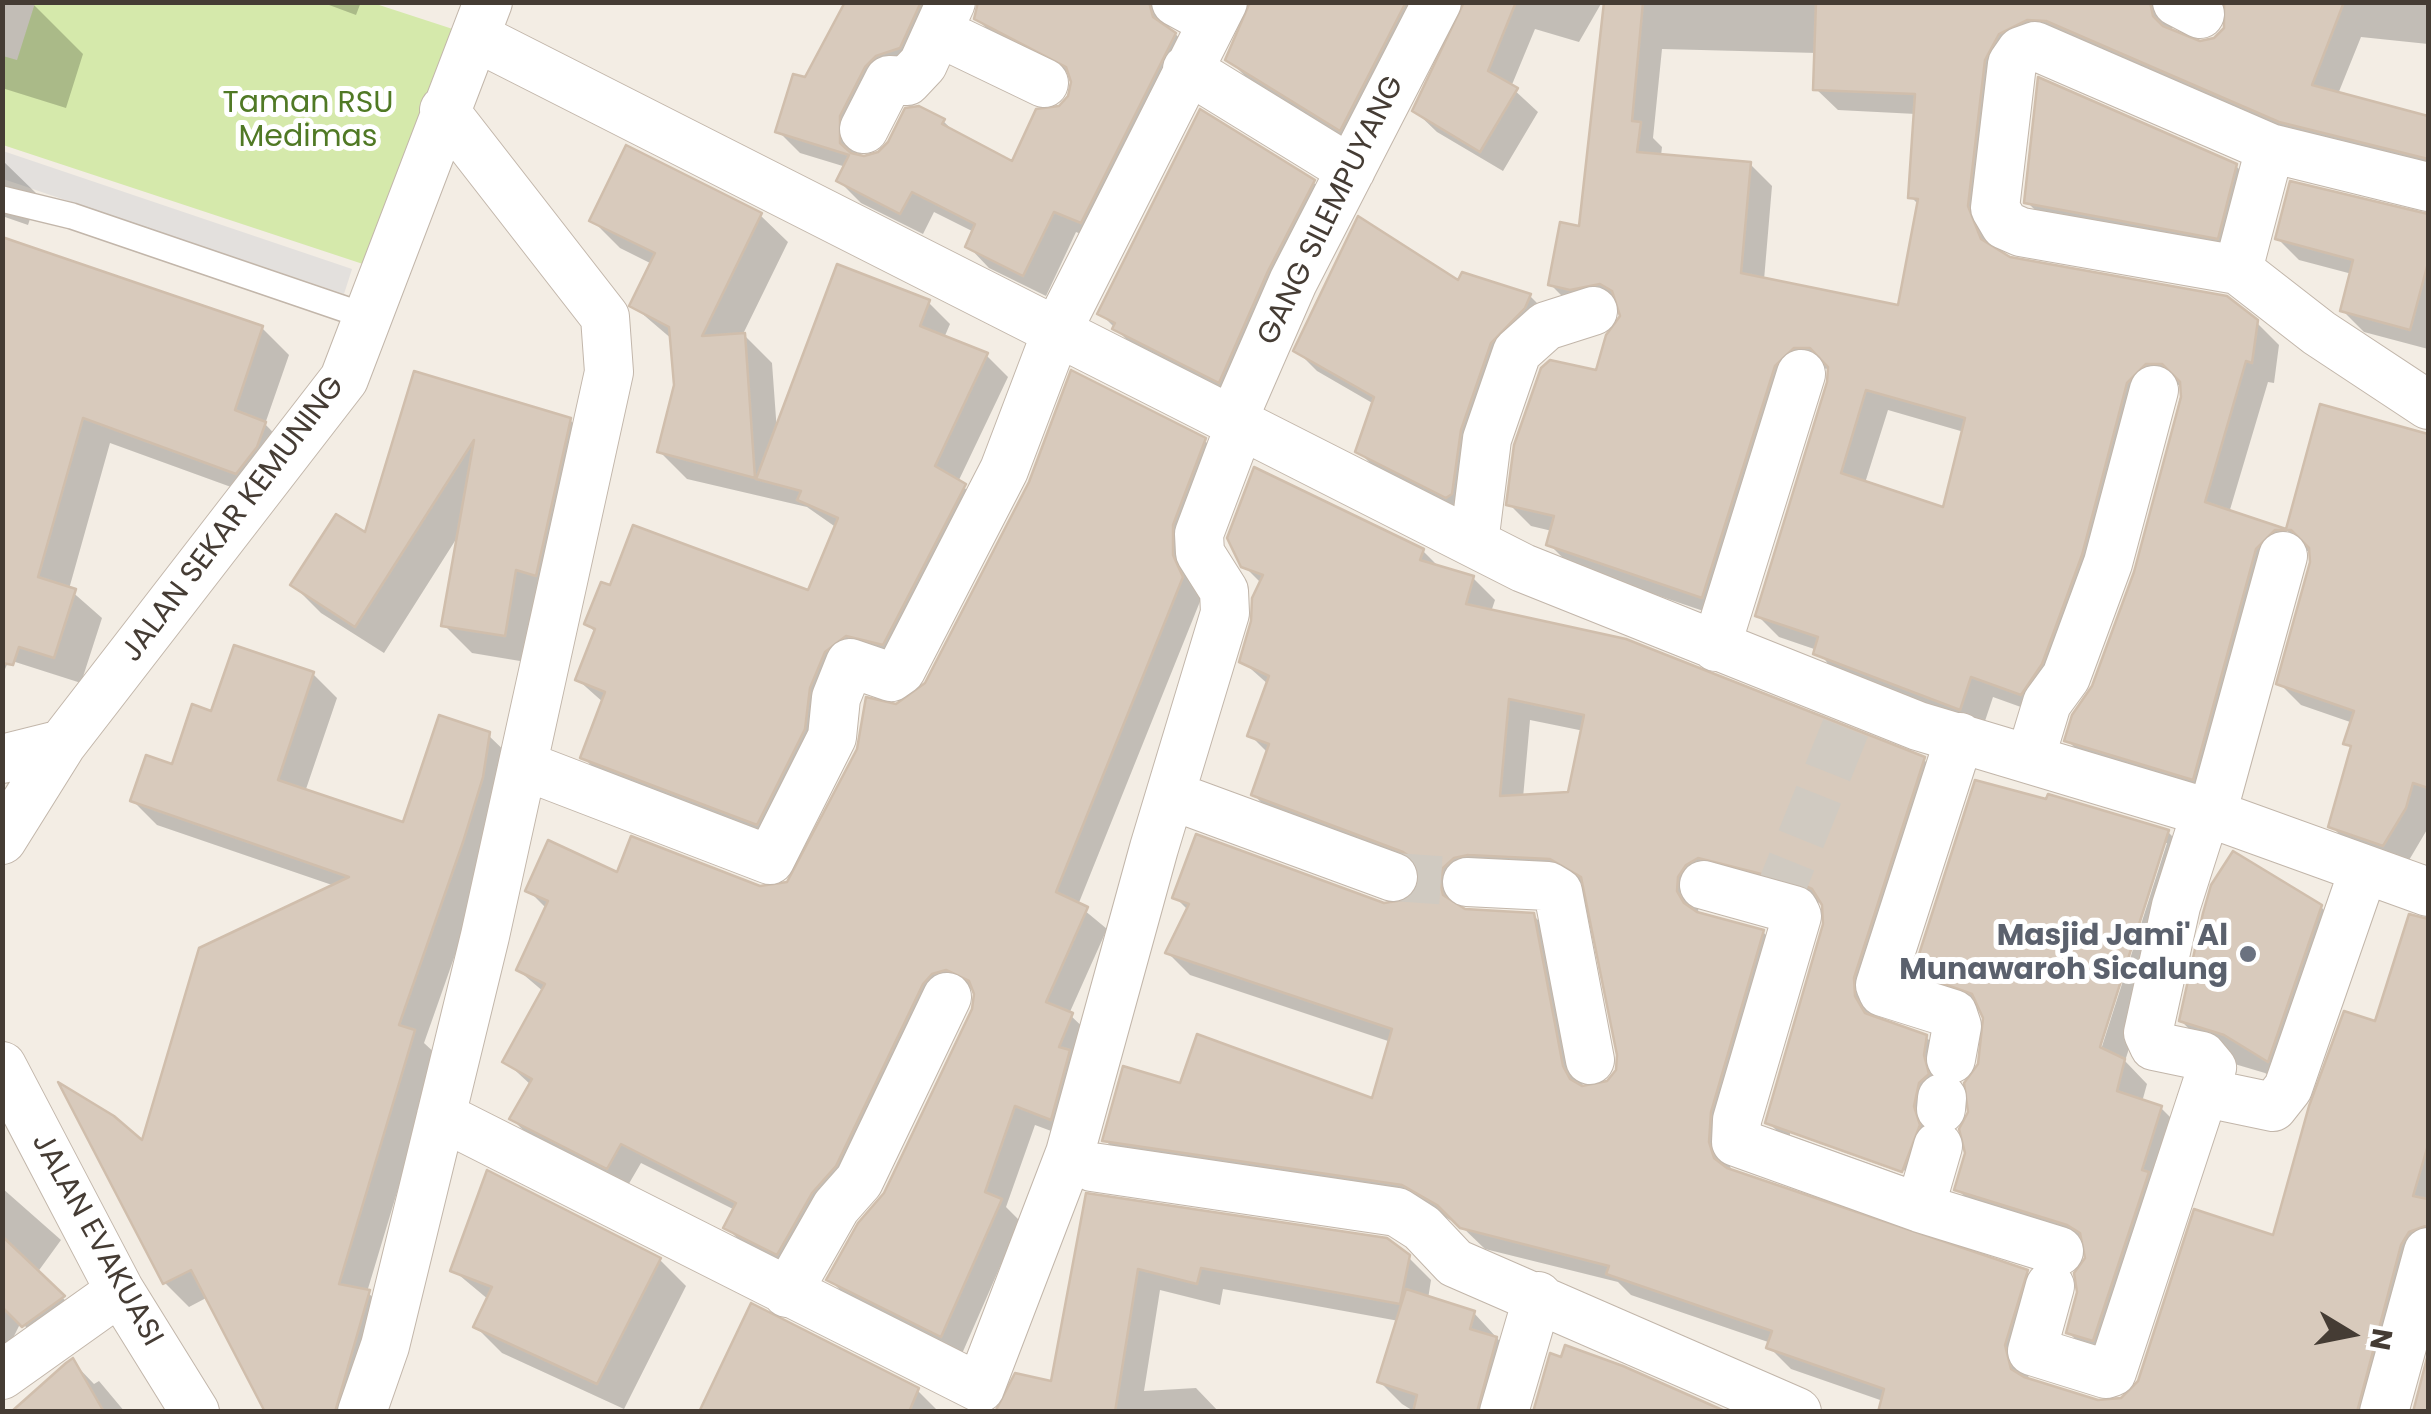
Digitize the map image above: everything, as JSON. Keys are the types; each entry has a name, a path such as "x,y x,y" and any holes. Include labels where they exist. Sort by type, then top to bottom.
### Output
{"street":[{"name":"GANG SILEMPUYANG","path":"975,1400 1070,1152 1170,795 1226,613 1224,591 1200,553 1199,534 1236,423 1293,282 1437,2"},
{"path":"526,766 770,860 832,738 836,698 850,664 892,677 900,670 1004,470 1056,333 1187,69 1203,9"},
{"path":"864,129 888,80 906,81 946,18 1044,82"},
{"path":"482,20 1056,333 1474,543 1716,647 1918,726 2209,813 2428,892"},
{"name":"JALAN SEKAR KEMUNING","path":"2,840 62,744 344,378 444,110 482,20"},
{"path":"2428,187 2270,148 2035,46 2021,51 2012,64 1995,208 2004,225 2022,232 2238,270 2319,332 2428,405"},
{"path":"1187,69 1351,170"},
{"path":"362,1412 384,1346 526,766 609,372 610,344 604,317 444,110"},
{"path":"2238,270 2270,148"},
{"path":"1474,543 1487,439 1518,352 1546,326 1592,311"},
{"path":"1716,647 1801,374"},
{"path":"2030,758 2047,703 2066,678 2108,564 2154,390"},
{"path":"1704,885 1794,910 1797,916 1737,1120 1736,1142 1920,1208 2055,1268 2032,1351 2106,1374 2112,1372 2212,1068 2208,1060 2154,1046 2148,1033 2176,906 2209,813 2283,556"},
{"path":"1920,1208 1957,1026 1953,1014 1883,992 1880,985 1960,737"},
{"path":"2,758 62,744"},
{"path":"1170,795 1394,877"},
{"path":"2206,1094 2273,1107 2288,1088 2364,869"},
{"path":"1468,882 1548,886 1558,892 1590,1060"},
{"path":"788,1294 836,1207 859,1181 947,997"},
{"name":"JALAN EVAKUASI","path":"2,1066 120,1291 194,1412"},
{"path":"441,1116 788,1294 975,1400"},
{"path":"1092,1167 1398,1212 1422,1228 1456,1263 1797,1412"},
{"path":"2384,1412 2428,1252"},
{"path":"2,1375 120,1291"},
{"path":"1504,1412 1538,1296"}],"lane":[{"path":"2,199 72,216 368,316"}],"green space":[{"name":"Taman RSU Medimas","path":"35,3 373,3 468,34 375,268 3,145 3,56 17,60"}],"shaded area":[{"path":"3,151 352,269 344,294 3,179"}],"building":[{"path":"845,2 921,2 900,48 876,56 865,67 840,116 840,143 851,153 864,156 878,152 888,142 905,108 919,106 945,119 942,124 1012,161 1036,109 1059,106 1068,96 1071,82 1066,67 974,19 978,2 1149,2 1153,17 1176,33 1081,223 1054,212 1023,276 965,247 975,224 912,192 900,214 836,181 849,155 775,132 793,74 805,77"},
{"path":"1250,2 1406,2 1340,131 1225,60"},
{"path":"1464,2 1516,2 1488,71 1518,88 1480,152 1412,111"},
{"path":"1604,2 1643,2 1632,121 1641,122 1637,152 1751,162 1741,273 1898,305 1918,199 1908,198 1915,94 1813,90 1816,2 2150,2 2153,16 2163,26 2200,41 2214,38 2224,28 2224,2 2344,2 2312,85 2428,116 2428,159 2279,122 2046,21 2027,20 1999,34 1985,60 1968,206 1981,239 2010,257 2227,296 2258,320 2252,363 2246,361 2205,502 2286,529 2320,404 2428,434 2428,788 2413,783 2406,808 2383,846 2328,827 2351,746 2343,744 2354,711 2276,684 2310,562 2309,548 2291,530 2275,530 2256,549 2193,780 2064,741 2072,715 2092,686 2134,572 2181,397 2180,382 2162,364 2146,364 2127,383 2082,555 2042,664 2021,695 1971,677 1960,710 1813,654 1818,637 1755,616 1827,382 1828,367 1810,348 1794,348 1775,366 1702,598 1546,545 1554,516 1506,505 1514,445 1541,368 1550,360 1596,370 1606,335 1620,316 1612,291 1600,284 1570,290 1548,285 1560,222 1579,226","holes":["1866,390 1965,418 1943,507 1841,473"]},
{"path":"2038,77 2237,164 2218,239 2024,203"},
{"path":"1200,109 1315,180 1268,271 1219,383 1112,329 1115,323 1097,314"},
{"path":"626,145 762,213 702,336 745,333 755,478 657,452 674,385 669,327 629,306 655,253 589,221"},
{"path":"2290,181 2428,214 2428,263 2410,330 2340,311 2353,260 2275,239"},
{"path":"1358,216 1458,280 1462,272 1531,294 1525,308 1491,343 1461,430 1452,494 1446,498 1355,452 1374,397 1293,351"},
{"path":"2,237 263,326 235,410 266,422 257,447 236,474 83,418 38,577 76,589 54,658 19,647 13,665 2,663"},
{"path":"837,264 930,300 920,326 988,353 935,466 966,484 883,645 846,636 825,652 810,688 805,729 757,825 580,758 605,692 575,680 595,629 584,624 601,582 610,585 633,525 808,590 838,518 797,500 801,491 756,479"},
{"path":"1071,370 1206,438 1173,525 1173,555 1183,577 1056,892 1088,907 1046,1002 1073,1013 1059,1047 1070,1050 1051,1120 1015,1106 985,1192 1002,1199 941,1337 826,1280 858,1223 884,1193 972,1009 974,994 969,981 946,970 932,974 923,984 836,1166 812,1193 777,1255 723,1228 736,1203 621,1144 607,1169 509,1119 532,1079 502,1062 545,984 516,970 548,901 525,891 548,840 617,872 631,836 760,886 787,882 857,749 866,697 896,704 925,683 1029,482"},
{"path":"414,371 571,418 536,576 516,570 505,636 441,626 474,440 355,627 290,585 336,514 365,532"},
{"path":"1254,467 1424,549 1420,560 1474,576 1466,604 1626,639 1925,757 1854,978 1855,996 1865,1013 1927,1035 1924,1055 1929,1074 1919,1083 1914,1106 1920,1125 1902,1172 1765,1123 1823,924 1822,905 1812,889 1801,884 1698,858 1686,865 1678,877 1677,891 1684,903 1697,912 1764,930 1711,1112 1709,1142 1714,1158 1727,1168 2028,1270 2005,1345 2011,1369 2024,1377 2098,1400 2121,1398 2138,1381 2194,1209 2273,1235 2309,1106 2344,1011 2375,1021 2409,914 2428,919 2428,1145 2413,1196 2428,1199 2428,1225 2409,1232 2401,1245 2357,1412 1878,1412 1884,1389 1766,1348 1772,1331 1606,1274 1609,1266 1460,1228 1437,1205 1402,1185 1102,1141 1123,1066 1180,1083 1197,1034 1372,1098 1392,1029 1165,953 1189,904 1172,898 1196,834 1384,903 1410,899 1419,886 1415,860 1403,852 1251,795 1269,744 1247,736 1269,676 1239,662 1251,621 1252,598 1263,575 1241,567 1227,538","holes":["1509,699 1584,715 1568,792 1500,796","1468,855 1550,859 1581,877 1617,1055 1616,1070 1607,1081 1582,1086 1570,1079 1563,1066 1534,913 1465,909 1443,895 1443,868 1454,858"]},
{"path":"234,645 314,672 278,780 403,822 439,715 490,732 483,777 463,842 399,1025 415,1030 339,1284 370,1290 335,1412 265,1412 191,1270 163,1284 58,1082 114,1116 142,1140 199,948 349,877 130,801 146,755 172,764 192,704 211,711"},
{"path":"1975,780 2046,799 2048,794 2169,830 2100,1047 2125,1059 2117,1091 2162,1106 2142,1170 2149,1172 2093,1341 2066,1333 2077,1292 2074,1273 2085,1258 2080,1233 2067,1225 1954,1190 1965,1153 1959,1129 1968,1112 1964,1083 1978,1064 1983,1018 1972,994 1913,973"},
{"name":"Masjid Jami' Al Munawaroh Sicalung","path":"2233,851 2322,905 2268,1062 2224,1035 2179,1021 2211,885"},
{"path":"487,1170 661,1258 597,1384 473,1327 492,1287 450,1271"},
{"path":"1086,1193 1387,1238 1410,1255 1400,1304 1201,1268 1197,1284 1138,1269 1115,1412 995,1412 1015,1373 1051,1381"},
{"path":"2,1236 65,1296 22,1327 2,1307"},
{"path":"1406,1289 1475,1311 1470,1329 1497,1337 1477,1412 1413,1412 1417,1395 1377,1382"},
{"path":"751,1303 919,1388 909,1412 699,1412"},
{"path":"1565,1345 1727,1412 1533,1412 1550,1353 1561,1357"},
{"path":"2428,1354 2428,1412 2413,1412"},
{"path":"73,1358 104,1412 11,1412 66,1363"}],"tunnel":[{"path":"1774,906 1856,702"},
{"path":"1393,877 1467,882"}],"place":[{"name":"Masjid Jami' Al Munawaroh Sicalung","path":"2248,954"}]}
